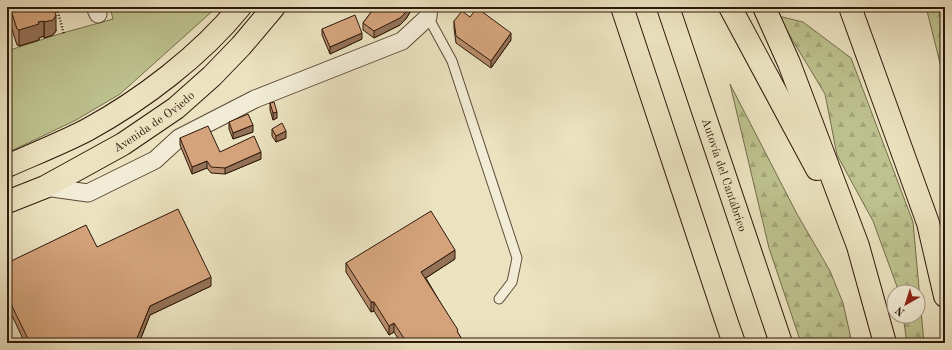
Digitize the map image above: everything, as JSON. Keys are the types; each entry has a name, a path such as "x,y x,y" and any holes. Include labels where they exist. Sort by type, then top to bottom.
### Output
{"main road":[{"path":"7,166 86,130 118,112 175,71 201,50 240,7"},
{"name":"Avenida de Oviedo","path":"7,202 45,187 123,144 176,108 212,76 274,7"},
{"path":"622,7 730,336"},
{"name":"Autovía del Cantábrico","path":"668,7 781,343"},
{"path":"730,7 858,246"},
{"path":"764,7 789,63 858,246 885,343"},
{"path":"850,7 928,223 945,296"}],"street":[{"path":"45,187 88,193 155,160 179,138 255,99 402,41 428,12"}],"lane":[{"path":"428,12 452,62 517,258 512,282 499,299"}],"path":[{"path":"62,7 56,8 64,34"}],"green space":[{"path":"110,7 217,7 120,94 76,120 7,153 7,51 59,34 113,19"},
{"path":"926,7 945,7 945,83"},
{"path":"778,16 803,22 851,58 913,222 919,284 896,284 873,221 837,155 825,94"},
{"path":"730,84 797,214 830,271 843,303 852,343 801,343 769,248"},
{"path":"904,324 922,324 924,343 907,343"}],"building":[{"path":"10,7 53,7 56,15 53,20 38,22 39,24 19,30 17,29"},
{"path":"375,7 409,7 400,18 374,31 363,23"},
{"path":"477,8 511,33 491,61 456,36 454,21 462,11 470,17"},
{"path":"355,15 362,33 330,47 322,29"},
{"path":"274,102 277,112 273,113 270,103"},
{"path":"248,114 253,125 233,133 229,122"},
{"path":"282,123 286,131 276,136 272,129"},
{"path":"208,126 220,152 254,136 261,152 225,168 211,167 207,161 192,167 180,138"},
{"path":"178,209 211,277 150,306 135,343 30,343 7,296 7,263 86,225 97,247"},
{"path":"431,211 455,250 421,272 458,330 457,331 464,343 407,343 394,323 389,326 374,302 371,302 346,263"}]}
